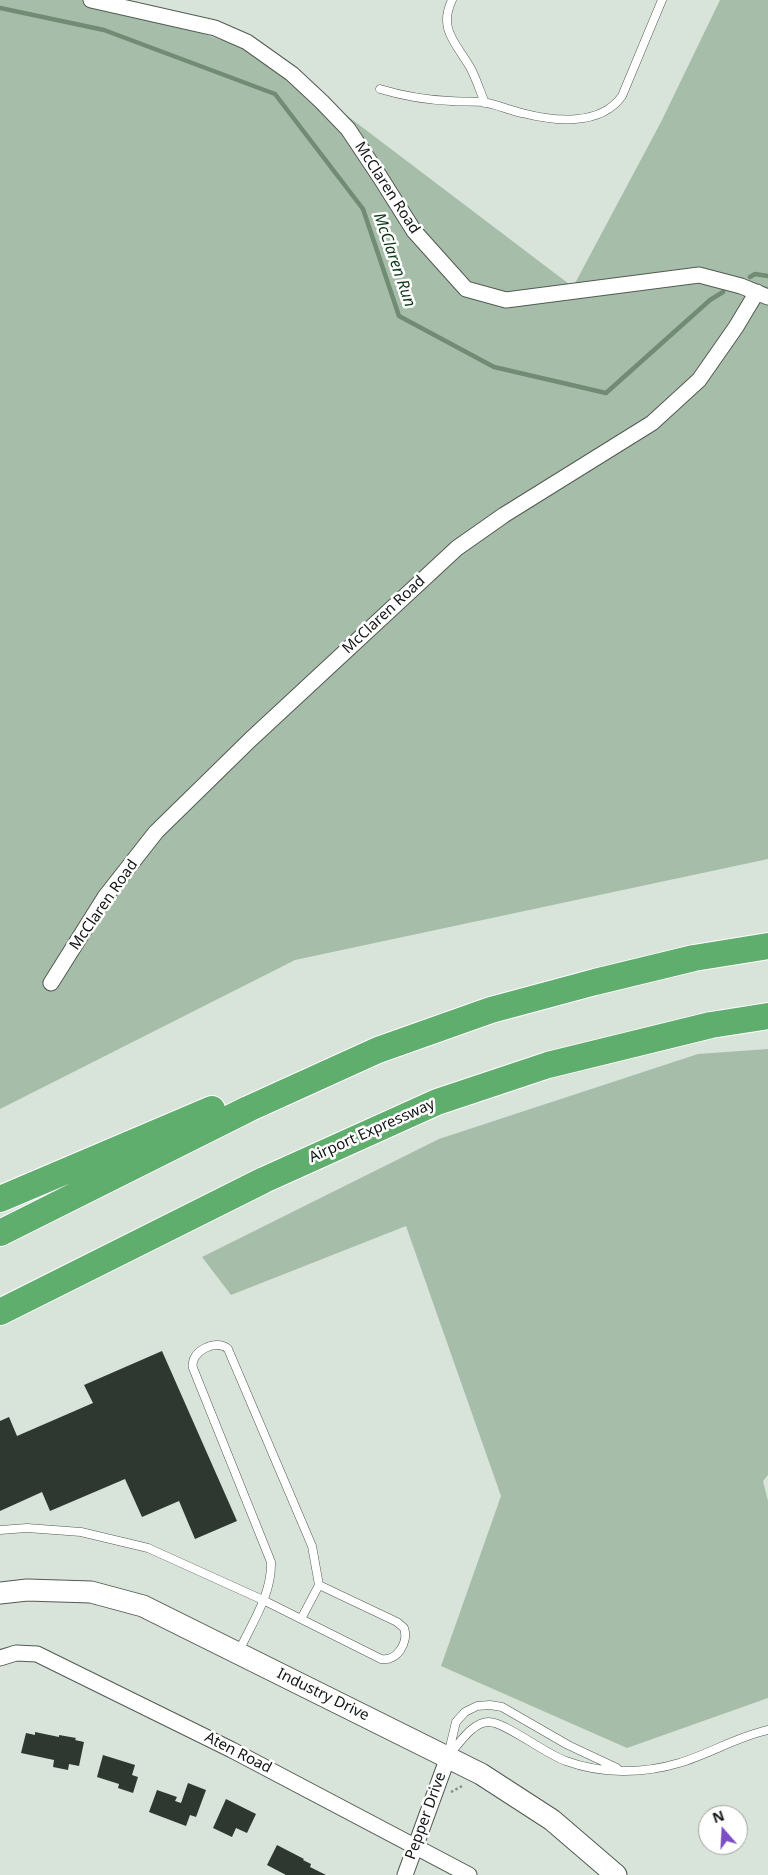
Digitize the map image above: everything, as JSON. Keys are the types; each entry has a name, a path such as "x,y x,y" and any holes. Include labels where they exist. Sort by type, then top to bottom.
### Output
{"highway":[{"path":"0,1199 421,1019 548,984 768,946"},
{"path":"0,1233 248,1109 378,1050 491,1010 694,958"},
{"name":"Airport Expressway","path":"0,1312 264,1180 437,1102 548,1065 711,1025 768,1016"},
{"path":"0,1318 264,1180"}],"street":[{"name":"McClaren Road","path":"51,983 105,897 156,832 251,739 457,548 504,515 652,423 699,380 736,327 763,295 741,286 699,275 506,300 466,289 414,231 348,129 292,74 247,42 215,28 91,0"},
{"name":"Industry Drive","path":"0,1593 27,1590 91,1592 143,1606 481,1774 528,1804 572,1836 616,1875"},
{"name":"Aten Road","path":"0,1658 16,1653 37,1654 232,1750 469,1875"},
{"name":"Pepper Drive","path":"405,1875 448,1757"}],"lane":[{"path":"452,0 446,18 448,29 455,46 473,73 486,103"},
{"path":"380,89 404,96 486,103 524,114 554,118 575,119 590,117 601,113 618,102 622,96 662,0"},
{"path":"238,1653 263,1600 271,1576 271,1562 192,1364 198,1353 217,1344 223,1345 228,1349 312,1546 319,1585 301,1619"},
{"path":"0,1530 27,1528 81,1532 148,1548 263,1600 381,1659 389,1660 398,1654 406,1632 401,1624 319,1585"},
{"path":"448,1757 456,1722 465,1712 477,1706 490,1705 502,1707 568,1745 619,1769"},
{"path":"448,1757 474,1727 487,1721 493,1722 564,1761 593,1769 657,1769 680,1763 726,1744 768,1730"},
{"path":"527,1740 535,1726"}],"path":[{"path":"448,1800 451,1791 464,1785 472,1789"}],"green space":[{"path":"0,0 101,0 267,55 573,287 661,122 720,0 768,0 768,859 295,960 0,1109"},
{"path":"768,1049 768,1475 763,1481 768,1501 768,1698 627,1748 441,1666 501,1496 406,1226 231,1295 202,1257 439,1139 698,1054"}],"building":[{"path":"162,1351 237,1521 195,1539 179,1501 142,1517 125,1479 50,1511 42,1492 0,1511 0,1421 9,1417 17,1436 93,1403 84,1385"},
{"path":"35,1732 76,1738 75,1740 84,1742 79,1766 69,1764 68,1770 53,1767 54,1760 21,1753 26,1733 35,1735"},
{"path":"103,1755 135,1765 132,1775 138,1777 133,1793 118,1788 119,1784 97,1777"},
{"path":"188,1783 206,1790 196,1817 190,1815 186,1826 149,1812 157,1790 177,1797 175,1801 181,1803"},
{"path":"226,1799 256,1814 247,1833 236,1828 232,1837 213,1828"},
{"path":"277,1845 304,1859 311,1864 310,1867 326,1875 286,1875 267,1865"}],"waterway":[{"name":"McClaren Run","path":"0,8 104,30 275,94 363,209 399,316 494,367 606,393 710,300 723,292"},
{"name":"McClaren Run","path":"750,277 755,274 768,276"}]}
